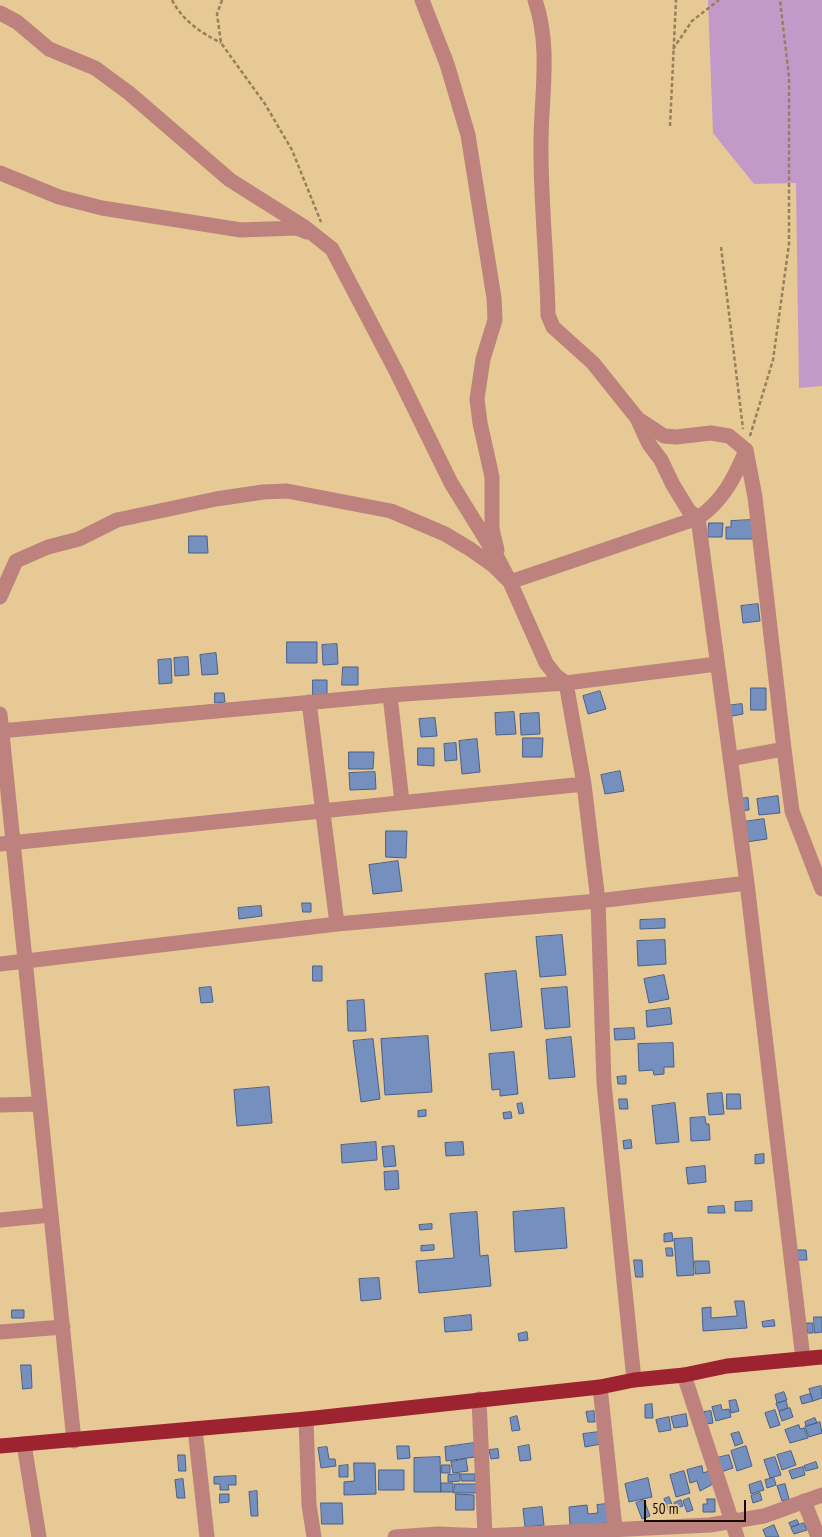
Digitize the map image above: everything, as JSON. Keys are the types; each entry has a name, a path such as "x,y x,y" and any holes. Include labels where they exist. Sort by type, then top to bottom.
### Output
{"highway":[{"path":"0,1446 74,1441 306,1419 600,1386 634,1380 684,1375 727,1366 822,1357"}],"street":[{"path":"422,0 447,64 468,135 494,298 495,320 483,359 477,399 480,424 492,477 492,529 498,559"},
{"path":"535,0 541,17 546,54 541,149 548,315 553,327 593,363 637,418 649,444 661,460 689,512 698,518 746,883 803,1360"},
{"path":"0,13 17,22 49,49 95,68 129,93 230,180 319,229 332,249 395,369 451,483 498,559 546,663 556,676 566,683 584,784 598,901 604,1083 634,1380"},
{"path":"0,173 59,197 102,208 241,230 319,229"},
{"path":"637,418 664,436 676,437 710,433 729,436 746,450 755,497 792,811 822,889"},
{"path":"510,582 698,518 712,509 733,480 746,450"},
{"path":"0,597 16,561 39,550 79,539 116,520 138,514 263,492 288,491 391,512 445,534 494,566 510,582"},
{"path":"1,731 390,695 566,683 717,664"},
{"path":"390,695 402,802"},
{"path":"309,702 337,924"},
{"path":"0,714 7,843 26,961 74,1441"},
{"path":"730,759 784,749"},
{"path":"7,843 584,784"},
{"path":"0,964 337,924 598,901 746,883"},
{"path":"0,1105 40,1104"},
{"path":"0,1220 51,1215"},
{"path":"0,1332 63,1327"},
{"path":"684,1375 737,1537"},
{"path":"600,1386 614,1533"},
{"path":"479,1399 485,1536"},
{"path":"306,1419 310,1505 314,1537"},
{"path":"195,1429 207,1537"},
{"path":"24,1444 38,1537"},
{"path":"395,1537 438,1534 462,1537 614,1533 710,1525 764,1516 822,1495"},
{"path":"804,1501 818,1537"}],"path":[{"path":"172,0 179,14 200,32 220,43 265,104 292,150 319,229"},
{"path":"220,43 217,14 222,0"},
{"path":"670,126 672,51 676,0"},
{"path":"672,51 692,21 719,0"},
{"path":"746,450 773,360 788,244 788,77 780,0"},
{"path":"721,246 733,357 746,450"}],"shaded area":[{"path":"708,0 822,0 822,386 799,388 796,183 754,184 713,133"}],"building":[{"path":"752,520 753,539 726,539 726,527 731,527 731,521"},
{"path":"709,523 723,523 722,537 708,537"},
{"path":"189,536 207,536 208,553 189,553"},
{"path":"758,604 760,621 743,623 741,606"},
{"path":"287,642 317,642 317,663 287,663"},
{"path":"337,644 338,664 323,665 322,645"},
{"path":"216,653 218,674 202,675 200,655"},
{"path":"188,657 189,675 175,676 174,658"},
{"path":"171,659 172,683 159,684 158,660"},
{"path":"343,667 358,667 358,685 342,685"},
{"path":"313,680 327,680 327,694 313,695"},
{"path":"751,688 766,688 766,710 751,710"},
{"path":"600,691 606,709 588,714 583,696"},
{"path":"215,693 224,693 225,702 215,703"},
{"path":"742,704 743,714 727,717 725,706"},
{"path":"514,712 516,734 496,735 495,713"},
{"path":"539,713 540,734 521,735 520,714"},
{"path":"435,718 437,736 421,737 419,719"},
{"path":"523,738 543,738 542,757 523,757"},
{"path":"477,739 480,772 462,774 459,741"},
{"path":"456,743 457,760 445,761 444,744"},
{"path":"418,748 434,748 434,766 418,765"},
{"path":"349,752 374,752 373,769 349,769"},
{"path":"620,771 624,791 605,794 601,775"},
{"path":"375,772 376,789 350,790 349,773"},
{"path":"778,796 780,813 759,815 757,799"},
{"path":"748,798 749,810 739,811 739,799"},
{"path":"764,819 767,839 746,842 743,822"},
{"path":"386,831 407,831 406,858 386,857"},
{"path":"398,861 402,891 373,894 369,865"},
{"path":"302,903 311,903 311,912 303,912"},
{"path":"261,906 262,916 239,919 238,908"},
{"path":"665,919 665,928 640,929 640,920"},
{"path":"562,935 566,975 540,977 536,937"},
{"path":"665,940 666,964 638,966 637,941"},
{"path":"313,966 322,966 322,981 313,981"},
{"path":"516,971 522,1027 491,1031 485,974"},
{"path":"664,975 669,999 649,1003 644,979"},
{"path":"211,987 213,1002 201,1003 199,988"},
{"path":"567,987 570,1027 545,1029 541,989"},
{"path":"364,1000 366,1031 348,1031 347,1001"},
{"path":"670,1008 672,1024 647,1027 646,1011"},
{"path":"634,1028 635,1039 615,1040 614,1029"},
{"path":"428,1036 432,1092 385,1095 381,1039"},
{"path":"571,1037 575,1077 549,1079 546,1040"},
{"path":"373,1039 380,1099 361,1102 353,1041"},
{"path":"673,1043 674,1067 664,1067 664,1074 654,1075 653,1070 639,1071 638,1044"},
{"path":"514,1052 518,1094 500,1096 500,1089 492,1090 489,1054"},
{"path":"626,1076 626,1084 618,1084 617,1077"},
{"path":"269,1087 272,1123 237,1126 234,1090"},
{"path":"722,1093 724,1114 709,1115 707,1094"},
{"path":"727,1094 740,1094 741,1109 727,1109"},
{"path":"619,1099 627,1099 628,1109 620,1109"},
{"path":"522,1103 524,1113 519,1114 517,1104"},
{"path":"675,1103 679,1142 656,1144 652,1106"},
{"path":"426,1110 426,1116 418,1117 418,1111"},
{"path":"511,1112 512,1118 504,1119 503,1113"},
{"path":"705,1117 706,1124 709,1124 710,1140 691,1141 690,1118"},
{"path":"631,1140 632,1148 624,1149 623,1141"},
{"path":"376,1142 377,1160 342,1163 341,1145"},
{"path":"463,1142 464,1155 446,1156 445,1143"},
{"path":"394,1146 396,1166 384,1167 382,1147"},
{"path":"764,1154 764,1163 755,1164 755,1155"},
{"path":"705,1166 706,1182 688,1184 686,1168"},
{"path":"398,1171 399,1189 385,1190 384,1172"},
{"path":"752,1201 752,1211 735,1211 735,1202"},
{"path":"724,1206 725,1213 708,1213 708,1207"},
{"path":"564,1208 567,1248 515,1252 513,1212"},
{"path":"477,1212 480,1256 488,1255 491,1286 419,1293 416,1261 454,1258 450,1214"},
{"path":"432,1224 432,1229 420,1230 419,1225"},
{"path":"672,1233 673,1241 664,1242 664,1234"},
{"path":"692,1238 694,1275 677,1276 674,1239"},
{"path":"434,1245 434,1250 421,1251 421,1246"},
{"path":"666,1248 672,1248 673,1256 667,1256"},
{"path":"796,1250 806,1250 807,1260 797,1260"},
{"path":"634,1260 642,1260 643,1277 636,1277"},
{"path":"695,1261 709,1261 710,1273 696,1274"},
{"path":"379,1278 381,1299 361,1301 359,1279"},
{"path":"735,1301 744,1301 747,1328 703,1331 702,1308 711,1307 711,1318 737,1316"},
{"path":"12,1310 24,1310 24,1318 12,1318"},
{"path":"471,1315 472,1330 445,1332 444,1318"},
{"path":"814,1317 822,1317 822,1332 815,1333"},
{"path":"774,1320 775,1326 763,1327 762,1322"},
{"path":"807,1323 813,1323 813,1333 808,1333"},
{"path":"527,1332 528,1340 519,1341 518,1334"},
{"path":"21,1365 31,1365 32,1388 23,1389"},
{"path":"821,1386 822,1398 813,1401 809,1389"},
{"path":"784,1392 787,1400 777,1403 775,1395"},
{"path":"810,1394 813,1401 802,1404 800,1397"},
{"path":"736,1400 739,1411 731,1413 729,1401"},
{"path":"786,1401 788,1408 779,1411 776,1404"},
{"path":"652,1404 653,1418 645,1418 645,1405"},
{"path":"721,1405 722,1410 729,1409 731,1417 716,1421 712,1407"},
{"path":"790,1408 793,1417 782,1421 779,1412"},
{"path":"775,1410 780,1425 770,1428 765,1413"},
{"path":"594,1411 595,1422 588,1422 586,1412"},
{"path":"711,1411 713,1423 706,1424 704,1412"},
{"path":"686,1414 688,1426 674,1428 671,1417"},
{"path":"517,1416 520,1430 512,1431 510,1418"},
{"path":"669,1417 671,1430 659,1432 656,1420"},
{"path":"815,1418 817,1423 806,1426 805,1422"},
{"path":"820,1422 822,1433 809,1437 805,1427"},
{"path":"799,1425 800,1429 804,1428 808,1438 790,1443 785,1430"},
{"path":"599,1432 601,1444 585,1447 583,1434"},
{"path":"739,1432 743,1443 735,1446 731,1434"},
{"path":"474,1443 475,1457 446,1461 445,1447"},
{"path":"529,1445 531,1460 520,1461 518,1447"},
{"path":"397,1446 409,1446 410,1458 398,1459"},
{"path":"746,1446 752,1466 737,1471 731,1451"},
{"path":"327,1447 329,1459 335,1459 336,1466 321,1468 318,1448"},
{"path":"498,1449 499,1458 491,1459 489,1450"},
{"path":"791,1451 796,1465 782,1470 777,1455"},
{"path":"178,1455 185,1455 186,1471 179,1471"},
{"path":"729,1455 733,1468 721,1472 717,1458"},
{"path":"440,1457 441,1492 414,1492 414,1458"},
{"path":"775,1457 781,1475 770,1478 764,1460"},
{"path":"466,1459 468,1471 453,1473 451,1462"},
{"path":"816,1462 818,1468 806,1471 804,1466"},
{"path":"354,1463 375,1463 376,1494 344,1495 344,1482 354,1481"},
{"path":"348,1465 348,1477 339,1477 339,1466"},
{"path":"442,1465 450,1465 450,1473 442,1473"},
{"path":"702,1466 703,1473 709,1471 713,1484 700,1491 697,1481 690,1483 687,1470"},
{"path":"803,1467 805,1475 792,1479 789,1471"},
{"path":"379,1470 404,1470 404,1490 379,1490"},
{"path":"684,1471 690,1493 676,1497 670,1475"},
{"path":"460,1474 460,1481 448,1482 448,1475"},
{"path":"461,1474 475,1474 475,1481 462,1481"},
{"path":"236,1476 236,1485 228,1485 229,1490 220,1490 220,1484 214,1484 214,1477"},
{"path":"648,1478 652,1497 629,1502 625,1484"},
{"path":"774,1478 776,1485 767,1488 765,1480"},
{"path":"183,1479 185,1498 177,1498 175,1480"},
{"path":"761,1481 764,1490 751,1494 749,1485"},
{"path":"441,1483 453,1483 453,1492 441,1492"},
{"path":"455,1484 477,1484 477,1493 454,1493"},
{"path":"785,1484 789,1499 782,1501 777,1486"},
{"path":"257,1491 258,1516 251,1516 249,1492"},
{"path":"760,1493 762,1500 753,1503 751,1496"},
{"path":"220,1494 229,1494 229,1502 220,1503"},
{"path":"456,1494 474,1495 474,1510 456,1510"},
{"path":"669,1497 675,1512 670,1514 664,1499"},
{"path":"689,1498 693,1510 687,1512 683,1501"},
{"path":"707,1499 715,1499 715,1512 703,1512 703,1504 707,1504"},
{"path":"644,1500 650,1516 642,1519 636,1503"},
{"path":"681,1500 683,1506 676,1508 674,1503"},
{"path":"321,1503 342,1503 343,1524 322,1524"},
{"path":"606,1504 608,1523 570,1526 569,1507 587,1505 588,1514 598,1513 597,1505"},
{"path":"542,1507 544,1525 525,1527 523,1509"},
{"path":"797,1520 799,1524 791,1527 789,1523"},
{"path":"804,1523 807,1530 794,1534 791,1528"},
{"path":"774,1525 779,1537 766,1537 763,1530"}]}
